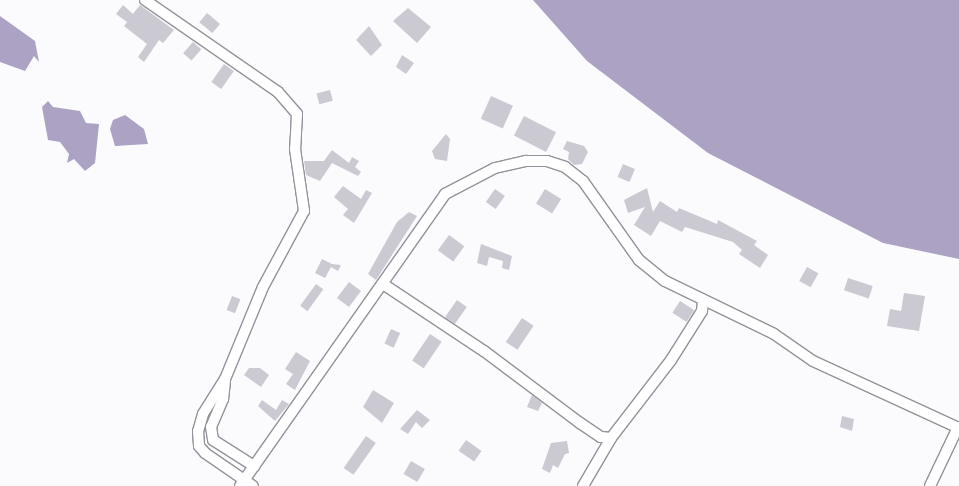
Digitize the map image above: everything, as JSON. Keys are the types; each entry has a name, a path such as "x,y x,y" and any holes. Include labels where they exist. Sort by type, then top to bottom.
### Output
{"street":[{"path":"145,0 278,92 297,114 295,149 304,211 263,287 225,379 203,414 199,446"},
{"path":"199,446 246,484 254,466 445,194 495,168 547,161 565,167 583,181 639,260 665,281 774,334 812,361 958,428 930,486"},
{"path":"383,284 484,351 580,423 601,437 611,438"},
{"path":"583,486 611,438 671,360 702,311 703,301"},
{"path":"225,379 223,399 211,427 217,444 254,466"},
{"path":"199,446 217,444"}],"shaded area":[{"path":"533,0 959,0 959,259 883,243 708,153 587,61"},
{"path":"0,16 35,41 39,62 34,56 25,71 0,62"},
{"path":"48,101 53,107 80,111 86,123 99,124 95,163 85,171 74,159 67,163 69,154 60,142 48,140 42,107"},
{"path":"125,115 144,129 148,144 115,146 110,129 113,120"}],"building":[{"path":"123,5 133,14 140,5 174,30 163,43 159,40 144,62 138,57 147,44 124,26 127,22 116,14"},
{"path":"408,8 431,27 417,43 393,21"},
{"path":"207,13 220,24 212,33 199,22"},
{"path":"369,26 382,45 371,56 356,40"},
{"path":"193,42 201,49 191,61 183,53"},
{"path":"402,55 414,63 406,74 396,67"},
{"path":"224,64 234,71 221,89 211,82"},
{"path":"330,90 333,101 319,104 316,94"},
{"path":"491,96 513,106 503,129 481,119"},
{"path":"524,116 556,132 546,152 514,136"},
{"path":"446,134 450,139 447,161 435,159 432,151"},
{"path":"567,141 584,146 588,152 582,164 574,165 568,159 569,152 563,149"},
{"path":"332,150 349,163 352,157 359,161 355,167 361,172 358,176 332,163 320,181 306,175 304,161 324,161"},
{"path":"623,164 635,169 629,182 618,177"},
{"path":"343,186 361,199 366,190 372,193 354,223 343,215 348,209 334,197"},
{"path":"647,188 653,212 660,201 677,212 679,208 717,224 718,220 757,241 754,245 768,255 760,268 739,254 742,250 733,242 685,227 682,232 660,221 651,236 634,225 645,207 628,213 624,200"},
{"path":"495,189 505,196 496,209 486,202"},
{"path":"545,189 561,199 552,213 536,203"},
{"path":"409,212 417,216 376,280 368,274 397,222"},
{"path":"449,235 464,246 453,262 438,250"},
{"path":"481,244 512,256 509,270 502,268 503,261 489,257 487,266 477,263"},
{"path":"322,259 332,264 341,265 338,271 331,267 325,278 315,273"},
{"path":"807,267 818,273 811,287 799,281"},
{"path":"848,278 873,286 869,298 844,290"},
{"path":"349,282 361,291 349,307 337,298"},
{"path":"316,284 323,289 307,311 300,306"},
{"path":"904,293 925,296 919,331 887,326 890,309 901,311"},
{"path":"232,296 240,299 235,313 227,310"},
{"path":"457,300 467,307 455,324 445,317"},
{"path":"680,301 694,310 687,322 672,313"},
{"path":"522,318 534,326 517,350 506,342"},
{"path":"391,329 400,333 394,348 384,344"},
{"path":"430,334 442,342 424,368 412,361"},
{"path":"296,352 310,361 295,390 286,384 293,374 285,369"},
{"path":"249,368 260,368 269,375 261,387 244,375"},
{"path":"373,390 394,403 382,423 363,407"},
{"path":"532,395 542,403 538,411 527,407"},
{"path":"262,400 276,410 282,400 289,404 275,421 258,406"},
{"path":"417,410 430,420 422,428 416,422 408,434 400,429"},
{"path":"842,416 854,419 852,431 840,427"},
{"path":"366,436 376,443 353,475 344,468"},
{"path":"466,440 482,451 474,462 459,451"},
{"path":"567,441 569,453 565,454 558,468 553,465 550,473 542,469 551,443"},
{"path":"411,461 425,469 417,482 404,474"}]}
